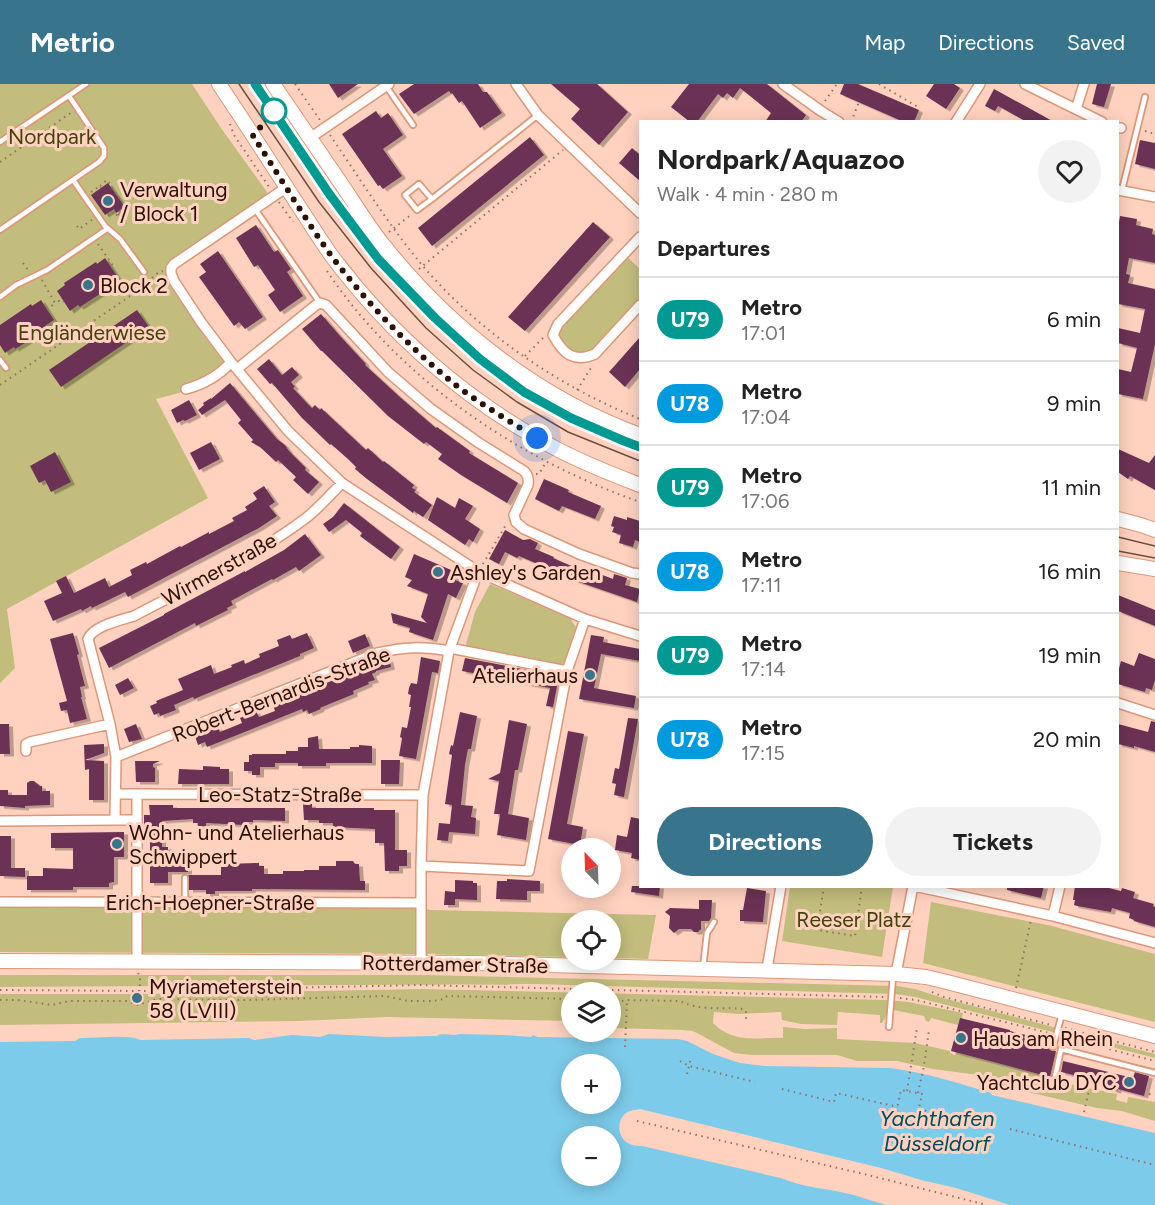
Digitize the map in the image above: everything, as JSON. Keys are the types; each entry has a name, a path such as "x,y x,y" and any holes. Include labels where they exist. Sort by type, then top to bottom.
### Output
{"street":[{"path":"219,84 330,254 392,327 422,356 447,377 506,419 552,447 598,469 639,485"},
{"path":"273,84 380,240 410,277 468,332 506,362 574,405 639,435"},
{"path":"516,84 538,115 639,212"},
{"path":"783,84 836,120"},
{"path":"957,120 980,84"},
{"path":"1025,84 1098,120"},
{"path":"1076,109 1084,84"},
{"path":"310,138 388,85"},
{"path":"287,187 171,268 174,281 234,366 288,431 342,483 478,572 585,619 639,636"},
{"path":"1120,190 1155,197"},
{"path":"639,238 558,324 554,335 559,346 573,358 586,358 595,354 639,306"},
{"path":"186,389 207,382 234,366 320,303 329,308 388,372 432,409 528,475 528,485 514,512 515,519 524,529 550,542 639,574"},
{"name":"Wirmerstraße","path":"110,724 88,639 90,634 118,620 134,616 257,550 308,516 342,483"},
{"path":"1119,519 1155,530"},
{"path":"1119,563 1155,569"},
{"path":"421,963 423,795 449,649 478,572"},
{"path":"421,866 529,870 567,671 585,619"},
{"name":"Robert-Bernardis-Straße","path":"116,757 377,653 392,650 418,647 449,649 567,671"},
{"path":"1119,703 1155,715"},
{"path":"26,751 26,744 30,742 110,724 116,757 115,820"},
{"name":"Leo-Statz-Straße","path":"116,794 423,795"},
{"path":"137,794 137,961"},
{"path":"0,821 137,820"},
{"path":"767,969 781,888"},
{"path":"895,973 913,888"},
{"path":"922,888 1053,916 1155,942"},
{"path":"1053,916 1060,888"},
{"name":"Erich-Hoepner-Straße","path":"0,902 421,903"},
{"name":"Rotterdamer Straße","path":"0,962 472,963 895,973 926,977 1155,1036"}],"lane":[{"path":"0,142 86,84"},
{"path":"388,85 413,125"},
{"path":"0,230 99,162 104,156 104,148 69,96"},
{"path":"1120,190 1145,97"},
{"path":"432,199 420,184 405,195 417,210 432,199 538,115"},
{"path":"73,180 107,229 120,239 144,272"},
{"path":"255,209 320,303"},
{"path":"0,297 16,285 39,275 107,229"},
{"path":"0,360 6,368"},
{"path":"185,878 185,902"},
{"path":"703,968 707,933 714,922"},
{"path":"889,1027 895,973"},
{"path":"1053,1047 1062,1012"},
{"path":"1055,1077 1061,1049 1155,1073"}],"path":[{"path":"295,84 393,229 423,266 479,323 577,390 639,418"},
{"path":"818,110 837,84"},
{"path":"879,84 918,107 916,109"},
{"path":"852,120 860,102"},
{"path":"0,162 77,109"},
{"path":"230,123 234,135 274,195"},
{"path":"410,277 570,145"},
{"path":"77,226 79,229 112,212 115,216 126,208 107,180 99,188 84,196"},
{"path":"380,240 417,210"},
{"path":"118,214 124,223 126,222"},
{"path":"94,238 114,267 112,268"},
{"path":"0,385 132,294 159,272 171,268"},
{"path":"39,275 56,303"},
{"path":"47,310 59,301 61,303 64,301"},
{"path":"525,356 545,335 554,335"},
{"path":"577,390 591,368 586,358"},
{"path":"528,475 539,474 546,462"},
{"path":"478,572 506,524 515,519"},
{"path":"824,888 817,930 855,936 862,888"},
{"path":"1014,999 1033,912"},
{"path":"137,961 140,991"},
{"path":"0,990 140,991 422,985 891,997 916,1000 1155,1060"},
{"path":"929,991 944,997 1155,1052"},
{"path":"0,1000 52,1005 69,1001 126,1002 138,1005 157,999 258,1000 385,996 408,1001 434,1001 447,996 561,999"},
{"path":"625,1047 627,1000"},
{"path":"621,1001 680,1001 697,1006 743,1009 746,1011 746,1019"},
{"path":"907,1091 917,1029"},
{"path":"918,1093 929,1030"},
{"path":"687,1074 691,1058"},
{"path":"680,1061 689,1066 755,1082"},
{"path":"782,1089 834,1102 836,1093 897,1107"},
{"path":"894,1124 901,1090 918,1093 922,1094 915,1128"},
{"path":"1084,1112 1089,1090"},
{"path":"1149,1094 1155,1095"},
{"path":"919,1109 988,1127"},
{"path":"637,1121 845,1169 987,1205"},
{"path":"1010,1129 1155,1166"}],"green space":[{"name":"Engländerwiese","path":"0,84 192,84 267,192 266,198 175,258 167,275 225,362 219,372 179,393 156,399 208,498 7,609 15,668 0,683"},
{"path":"627,257 639,268 639,301 596,350 578,354 569,350 561,341 560,330"},
{"path":"490,584 570,618 576,627 564,668 465,648 475,612"},
{"name":"Reeser Platz","path":"790,888 893,888 882,957 782,941"},
{"path":"931,902 1052,926 1155,954 1155,1022 923,963"},
{"path":"413,905 430,910 561,913 561,957 0,952 0,906"},
{"path":"621,914 656,915 648,959 621,958"},
{"path":"0,975 425,975 897,986 1155,1054 1155,1058 915,997 895,994 621,986 621,982 561,982 561,985 0,987"},
{"path":"422,989 561,992 561,1021 387,1017 300,1021 0,1025 0,994"},
{"path":"621,993 887,1000 963,1013 964,1021 959,1021 958,1025 931,1018 929,1022 924,1016 888,1009 882,1023 880,1023 880,1015 838,1012 837,1025 801,1024 782,1020 781,1012 739,1014 714,1012 713,1023 732,1035 746,1038 783,1038 783,1027 837,1028 837,1039 915,1043 950,1051 955,1055 957,1053 1042,1075 1042,1078 1117,1094 1116,1100 1127,1103 1128,1097 1155,1102 1155,1121 1122,1111 1097,1108 981,1081 978,1075 897,1061 857,1061 837,1055 734,1053 693,1031 621,1028"}],"water":[{"name":"Yachthafen Düsseldorf","path":"459,1034 531,1037 533,1035 561,1037 561,1042 621,1042 621,1038 678,1039 740,1063 765,1066 889,1068 915,1072 966,1085 992,1095 1155,1133 1155,1205 1010,1205 885,1169 640,1109 626,1113 620,1126 561,1126 561,1186 621,1186 621,1135 630,1144 850,1194 886,1205 0,1205 0,1042 75,1041 80,1038 112,1037 141,1040 249,1038 254,1040 292,1035 385,1037"}],"building":[{"path":"329,84 358,84 338,98"},
{"path":"414,84 478,84 483,92 487,92 502,113 480,128 462,101 459,103 449,91 414,114 399,94"},
{"path":"551,84 597,84 628,112 599,145 571,119 580,109"},
{"path":"689,84 767,84 806,115 802,120 766,120 771,113 740,88 733,98 727,93 723,98 718,94 698,120 687,120 671,107"},
{"path":"844,84 858,84 919,110 915,120 899,120 840,94"},
{"path":"934,84 954,84 960,88 946,109 926,96"},
{"path":"1097,84 1111,84 1104,107 1092,104"},
{"path":"994,89 1050,120 1023,120 998,106 995,111 985,106"},
{"path":"376,111 381,118 388,113 403,135 383,149 402,176 383,189 380,185 378,186 342,134"},
{"path":"530,137 544,155 432,246 418,228"},
{"path":"1140,140 1155,143 1155,169 1135,164"},
{"path":"632,148 639,154 639,180 619,163"},
{"name":"Verwaltung / Block 1","path":"108,183 125,207 116,213 114,209 105,215 91,195"},
{"path":"1120,216 1137,219 1136,225 1153,229 1152,234 1155,235 1155,263 1129,258 1126,274 1130,275 1128,283 1155,289 1155,344 1143,399 1119,394 1119,369 1131,372 1137,348 1119,343 1119,328 1140,333 1145,309 1119,304"},
{"path":"593,222 610,237 525,331 508,317"},
{"path":"256,225 274,252 278,250 291,269 287,272 303,296 280,312 268,295 275,290 258,265 254,267 236,238"},
{"path":"218,251 263,317 245,329 239,322 234,326 199,277 206,272 200,264"},
{"name":"Block 2","path":"105,258 119,279 80,307 78,305 70,311 57,291 65,285 64,283"},
{"path":"41,300 54,320 45,326 47,328 25,343 5,353 0,345 0,325"},
{"path":"137,310 149,327 61,387 49,370"},
{"path":"321,314 365,365 401,398 436,428 470,451 469,453 518,483 507,503 438,459 442,454 426,442 424,444 388,416 321,351 302,329"},
{"path":"639,338 639,370 625,387 609,372"},
{"path":"269,359 282,375 292,367 299,375 291,382 295,387 293,388 312,408 315,405 320,410 321,408 366,450 368,448 414,485 412,488 416,490 414,492 432,505 423,517 414,511 413,513 367,479 302,418 257,369"},
{"path":"230,383 277,439 319,482 308,494 293,480 296,477 278,460 276,462 251,442 253,440 238,423 241,420 225,400 202,415 198,410 204,405 203,403"},
{"path":"189,400 197,415 177,423 171,410"},
{"path":"211,442 220,459 199,470 190,453"},
{"path":"1119,449 1149,463 1155,455 1155,490 1130,476 1128,479 1119,473"},
{"path":"55,452 71,482 51,492 45,480 39,483 30,466"},
{"path":"544,479 601,506 595,519 562,506 559,511 535,499"},
{"path":"264,486 275,502 269,506 277,516 259,528 128,597 125,592 92,608 91,606 82,611 81,609 53,621 44,601 62,593 56,581 66,576 74,593 105,578 109,587 132,575 130,570 146,562 147,564 234,521 232,518 247,510 245,507 257,499 253,493"},
{"path":"437,497 455,508 459,498 473,506 465,519 480,529 473,542 469,539 465,545 428,520"},
{"path":"344,503 400,547 391,559 360,536 362,533 346,520 329,532 323,524 333,517"},
{"path":"614,516 639,521 639,542 635,540 633,547 619,543 621,535 612,532 614,527 611,526"},
{"path":"505,530 523,540 530,539 538,543 535,549 583,571 584,568 613,579 614,574 627,578 625,585 639,589 637,602 579,582 519,556 517,558 505,552 499,564 489,559"},
{"path":"305,534 321,555 299,571 296,567 272,579 231,601 233,605 227,608 228,610 196,626 195,623 109,668 99,648 245,572 284,550"},
{"path":"414,554 458,573 455,580 463,583 456,598 448,594 433,640 409,632 410,628 393,623 391,613 427,623 421,617 428,594 407,586 412,580 405,577"},
{"path":"1119,595 1155,610 1155,626 1119,611"},
{"path":"73,633 85,686 80,687 87,719 70,723 67,710 61,711 59,703 67,701 50,639"},
{"path":"307,633 314,648 300,656 174,705 176,710 160,716 159,713 154,715 150,706 157,703 156,701 183,690 178,679 211,665 214,674 244,660 245,664 260,657 259,654 279,646 277,640 290,635 292,639"},
{"path":"365,634 370,646 353,653 348,641"},
{"name":"Atelierhaus","path":"591,635 604,637 603,642 639,649 639,661 601,654 594,688 636,696 634,708 579,699"},
{"path":"1139,653 1155,659 1155,680 1152,690 1146,688 1145,692 1119,684 1121,661 1134,666"},
{"path":"421,657 440,661 438,673 432,672 416,759 399,756 402,727 407,728 411,707 409,707 411,695 408,694 409,688 411,683 417,684"},
{"path":"465,658 559,676 553,707 546,706 550,688 462,671"},
{"path":"389,659 391,667 372,674 375,680 353,691 354,694 321,709 309,714 307,710 303,712 302,709 207,747 205,742 198,745 195,736 218,727 220,732 242,723 240,718 256,711 259,717 275,711 273,705"},
{"path":"128,678 134,688 120,695 115,685"},
{"path":"460,712 477,716 471,749 468,749 465,765 461,805 473,806 471,817 476,818 475,834 449,832 452,805 445,804 452,755 449,754 451,745 453,746"},
{"path":"628,718 638,719 624,797 614,795 616,784 612,783 615,768 619,769"},
{"path":"509,720 527,724 518,770 515,770 508,814 529,818 526,840 497,835 500,814 494,814 499,781 488,779 500,773"},
{"path":"1151,721 1155,722 1155,752 1119,744 1119,724 1148,732"},
{"path":"0,724 9,724 10,754 0,754"},
{"path":"136,724 142,739 129,742 124,729"},
{"path":"568,731 584,734 567,824 583,827 581,838 561,838 561,841 548,839"},
{"path":"318,736 319,749 372,746 372,763 326,763 326,766 298,766 298,763 275,763 275,767 260,767 260,775 252,775 252,771 244,771 244,762 249,762 249,755 286,754 286,751 298,751 298,747 308,747 308,738"},
{"path":"104,744 104,753 85,760 104,761 104,800 89,800 89,769 85,770 84,745"},
{"path":"381,760 400,760 399,784 381,784"},
{"path":"135,761 160,761 153,764 155,782 136,782"},
{"path":"203,766 229,769 229,784 178,784 179,769 203,770"},
{"path":"30,781 42,786 42,791 50,791 50,805 25,806 25,808 0,806 0,790 8,790 8,795 27,795 27,783"},
{"path":"303,804 312,804 312,808 395,810 395,850 407,850 407,866 399,866 399,871 385,871 384,843 375,843 375,829 333,827 333,823 304,820"},
{"path":"149,805 173,805 173,808 285,808 285,821 253,820 253,822 245,822 245,825 206,823 206,826 198,826 198,823 193,823 193,819 162,821 162,847 168,847 168,853 171,853 171,863 188,862 188,872 168,872 168,883 150,883 150,833 144,833 144,815 150,815"},
{"path":"631,817 639,819 639,860 631,858 632,853 621,851 621,838 617,838 617,835 627,837"},
{"path":"439,823 450,824 448,841 437,840"},
{"path":"124,832 124,857 114,857 114,882 109,883 109,887 27,890 27,876 43,876 43,868 73,869 73,848 51,848 51,833"},
{"path":"0,836 11,836 11,868 25,868 25,877 0,876"},
{"path":"336,861 353,861 359,864 360,881 365,881 365,890 252,889 252,891 215,891 215,894 206,894 206,890 189,890 188,875 221,875 221,867 224,867 224,864 259,863 259,866 264,866 264,874 283,874 283,871 319,870 319,866 336,866"},
{"path":"507,879 540,881 540,891 527,891 527,900 496,899 497,881 507,881"},
{"path":"455,880 477,883 477,900 455,899 455,905 444,905 445,891 455,892"},
{"path":"632,886 660,888 659,896 631,892"},
{"path":"747,888 766,891 763,922 740,921 740,910 743,910"},
{"path":"1007,888 1044,888 1041,898 1007,890"},
{"path":"1075,888 1109,888 1121,891 1122,888 1135,892 1133,898 1154,904 1155,927 1134,921 1129,918 1130,913 1112,908 1111,912 1074,905 1075,900 1073,900"},
{"path":"699,900 712,900 709,921 701,921 701,929 698,932 691,929 679,929 674,933 669,928 670,916 665,912 670,908 699,909"},
{"name":"Haus am Rhein","path":"960,1018 1050,1041 1049,1049 1056,1051 1050,1077 951,1051"},
{"path":"1063,1061 1133,1078 1135,1072 1149,1076 1144,1096 1106,1088 1107,1083 1061,1072"}],"tram line":[{"path":"239,84 319,202 371,268 426,328 473,370 517,402 568,432 639,461"},
{"path":"255,84 330,195 379,260 435,318 480,359 524,392 571,419 639,447"},
{"path":"1119,537 1155,546"},
{"path":"1119,551 1155,558"}],"metro line":[{"name":"U79","path":"255,84 330,195 379,260 435,318 480,359 524,392 571,418 639,447"}],"place":[{"name":"Verwaltung / Block 1","path":"108,201"},
{"name":"Block 2","path":"88,285"},
{"name":"Ashley's Garden","path":"438,572"},
{"name":"Atelierhaus","path":"590,675"},
{"name":"Wohn- und Atelierhaus Schwippert","path":"117,844"},
{"name":"Myriameterstein 58 (LVIII)","path":"137,998"},
{"name":"Haus am Rhein","path":"961,1038"},
{"name":"Yachtclub DYC","path":"1129,1082"}],"route":[{"path":"274,111 253,136 330,254 354,284 392,327 455,384 537,438"}],"park label":[{"name":"Nordpark","path":"52,136"}]}
